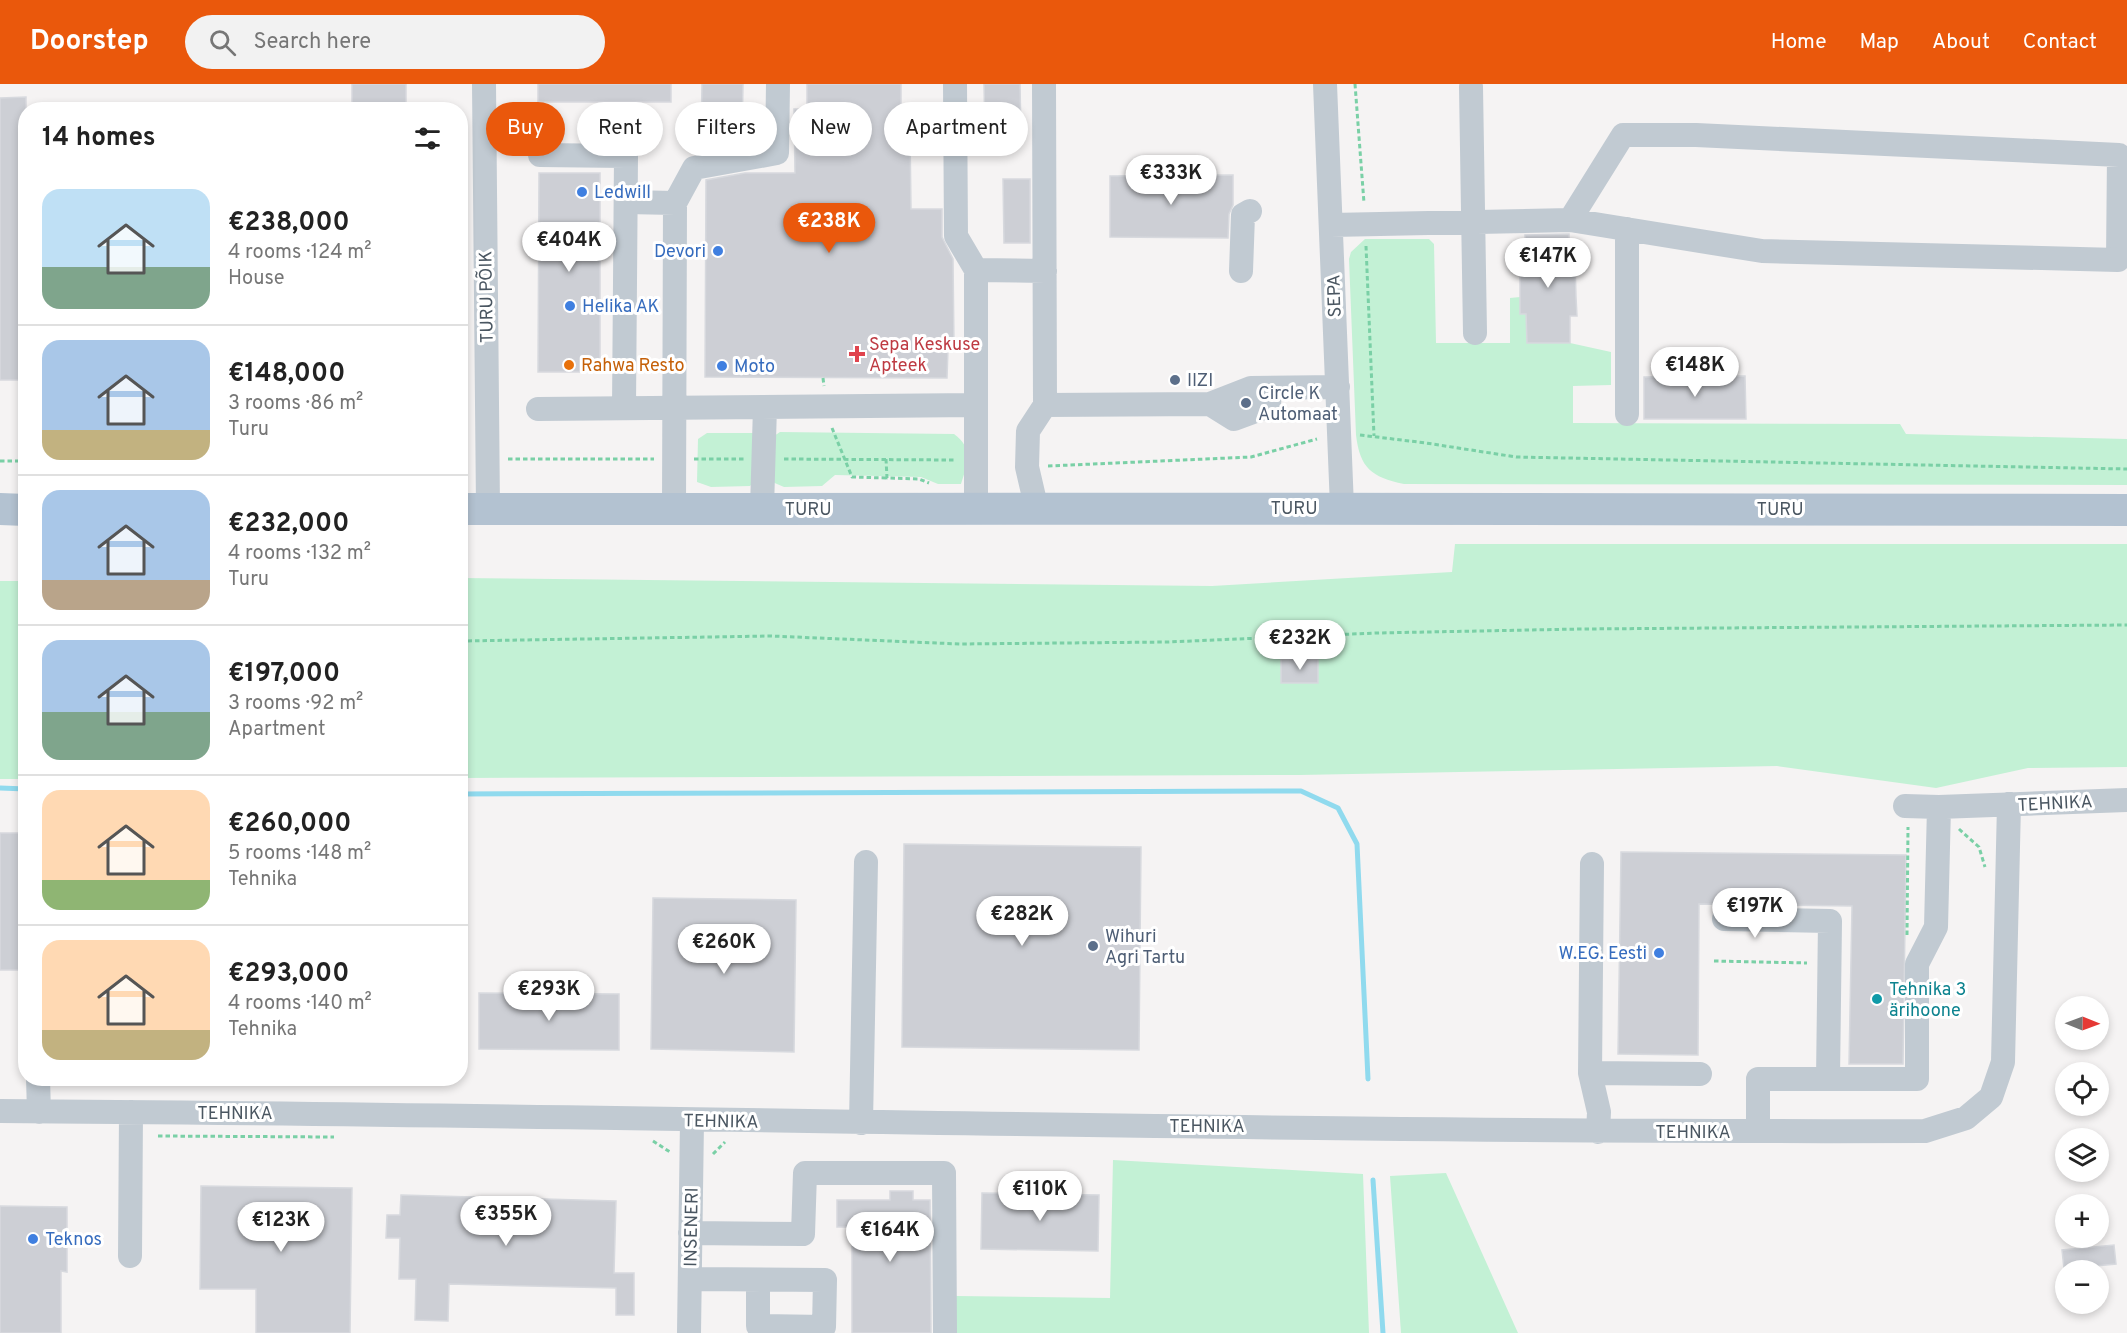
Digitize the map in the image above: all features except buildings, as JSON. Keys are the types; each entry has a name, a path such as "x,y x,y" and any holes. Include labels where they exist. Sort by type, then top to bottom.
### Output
{"main road":[{"name":"TURU","path":"474,509 1037,510 1342,507 2127,510"},
{"path":"0,510 18,510"}],"street":[{"name":"TURU PÕIK","path":"474,509 488,459 484,84"},
{"path":"674,509 675,202 694,168 777,153 778,84"},
{"path":"956,84 956,236 976,270 976,510"},
{"path":"1037,510 1027,467 1028,431 1045,405 1044,84"},
{"name":"SEPA","path":"1325,84 1341,435 1342,507"},
{"path":"1471,87 1475,333"},
{"path":"1331,225 1570,220 1762,251 2118,260 2120,155 1696,135 1623,135 1570,220"},
{"path":"565,155 626,156 624,408"},
{"path":"626,202 675,202"},
{"path":"1241,271 1243,215 1250,211"},
{"path":"1627,229 1627,414"},
{"path":"976,270 1044,271"},
{"path":"1045,405 1210,404 1251,388 1338,387"},
{"path":"538,408 975,405"},
{"path":"762,508 765,407"},
{"name":"TEHNIKA","path":"0,1111 39,1112 131,1124 692,1121 1598,1132 1925,1131 1966,1118 1991,1097 2002,1062 2009,804 2127,800"},
{"path":"1905,806 2009,804"},
{"path":"1758,1131 1758,1079 1917,1079 1917,964 1936,927 1939,807"},
{"path":"861,1123 866,862"},
{"path":"1592,864 1590,1073 1599,1112 1598,1132"},
{"path":"1724,919 1830,921 1828,1079"},
{"path":"1590,1073 1700,1074"},
{"path":"38,1086 39,1112"},
{"name":"INSENERI","path":"689,1333 692,1121"},
{"path":"130,1256 131,1124"},
{"path":"690,1233 803,1234 805,1173 944,1173 945,1333"},
{"path":"690,1279 825,1280 824,1327 781,1330 758,1326 758,1280"}],"path":[{"path":"1355,84 1365,224 1374,436"},
{"path":"823,378 834,436 852,477 919,479 933,485"},
{"path":"1027,467 1251,458 1299,442 1341,435 1374,436 1516,457 2127,469"},
{"path":"468,459 976,460"},
{"path":"886,459 887,478"},
{"path":"0,461 18,461"},
{"path":"468,641 771,636 971,644 1168,642 1569,629 2127,625"},
{"path":"1714,961 1807,963"},
{"path":"131,1124 345,1138"},
{"path":"648,1141 665,1147 671,1153 671,1159"}],"green space":[{"path":"1365,239 1429,239 1434,244 1436,343 1510,343 1510,298 1520,297 1520,314 1526,314 1527,343 1570,343 1611,352 1611,385 1573,386 1573,423 1900,424 1906,434 2127,439 2127,485 1404,484 1383,478 1375,474 1364,463 1356,435 1349,259 1351,252"},
{"path":"780,432 954,434 967,451 967,464 961,484 938,484 921,477 835,475 822,486 784,487 770,481 771,438"},
{"path":"707,433 757,433 756,479 750,486 711,487 697,482 698,439"},
{"path":"1455,544 2127,544 2127,767 2028,768 1936,788 1777,766 1299,775 468,778 468,578 1212,586 1452,572"},
{"path":"0,581 18,581 18,779 0,779"},
{"path":"1113,1160 1363,1174 1369,1333 956,1333 956,1296 1110,1298"},
{"path":"1446,1173 1518,1333 1401,1333 1390,1176"}],"waterway":[{"path":"0,788 18,789"},
{"path":"468,794 1301,791 1338,808 1357,844 1368,1079"},
{"path":"1373,1180 1383,1333"}],"place":[{"name":"Ledwill","path":"582,192"},
{"name":"Devori","path":"718,251"},
{"name":"Helika AK","path":"570,306"},
{"name":"Sepa Keskuse Apteek","path":"857,354"},
{"name":"Rahwa Resto","path":"569,365"},
{"name":"Moto","path":"722,366"},
{"name":"IIZI","path":"1175,380"},
{"name":"Circle K Automaat","path":"1246,403"},
{"name":"Wihuri Agri Tartu","path":"1093,946"},
{"name":"W.EG. Eesti","path":"1659,953"},
{"name":"Tehnika 3 ärihoone","path":"1877,999"},
{"name":"Teknos","path":"33,1239"}]}
